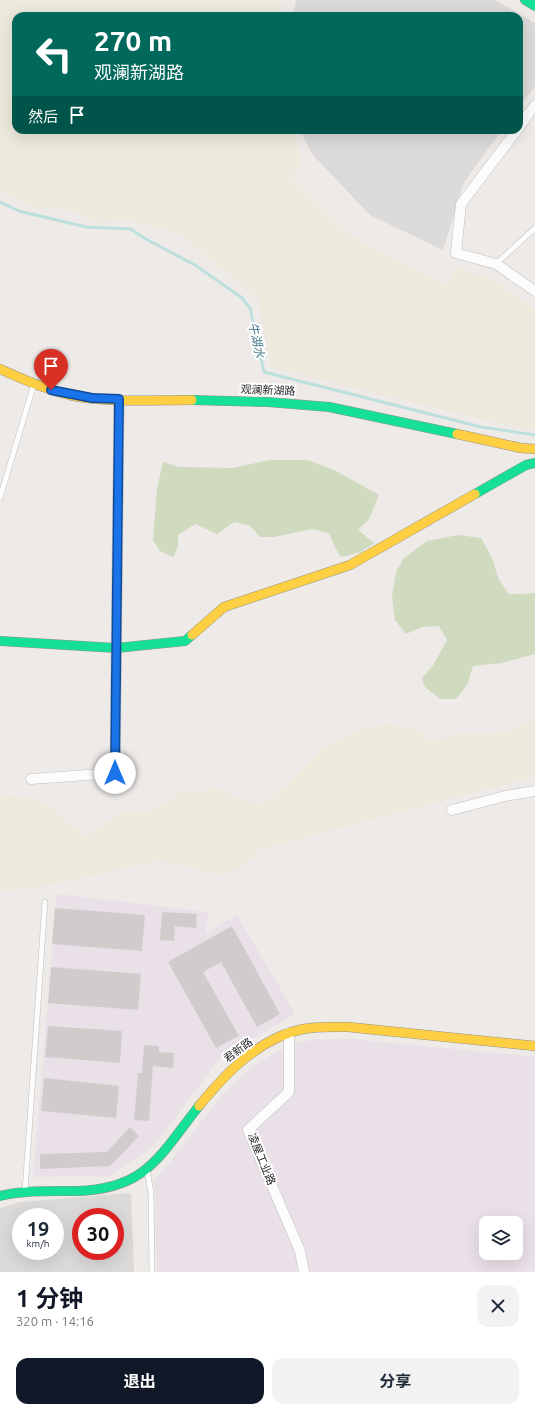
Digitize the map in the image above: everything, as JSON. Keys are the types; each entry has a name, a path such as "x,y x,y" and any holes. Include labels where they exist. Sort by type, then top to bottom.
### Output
{"street":[{"path":"525,0 535,6"},
{"path":"523,122 535,105"},
{"path":"514,134 460,204 456,254 496,264 535,291"},
{"name":"观澜新湖路","path":"0,369 51,390 71,395 119,399 268,401 307,404 329,407 522,448 535,449"},
{"path":"31,778 115,773 119,399"},
{"path":"0,641 116,648 185,641 224,607 350,565 526,465 535,463"},
{"path":"452,810 535,790"},
{"name":"君新路","path":"0,1196 25,1192 89,1190 129,1181 147,1169 162,1153 209,1092 226,1074 246,1056 289,1033 316,1027 352,1028 535,1046"},
{"name":"凌屋工业路","path":"289,1033 289,1092 248,1130 300,1251 304,1272"}],"lane":[{"path":"496,264 535,228"},
{"path":"0,498 34,383"},
{"path":"25,1192 45,902"},
{"path":"147,1169 151,1192 152,1272"}],"shaded area":[{"path":"0,0 280,0 281,12 12,12 12,134 293,134 303,161 291,177 348,234 444,284 459,268 491,279 535,309 535,429 516,427 476,418 271,367 258,299 180,234 129,220 100,223 66,209 37,208 0,190"},
{"path":"296,0 495,0 516,12 294,12"},
{"path":"523,16 535,23 535,86 523,102"},
{"path":"302,134 499,134 464,182 443,250 370,215 313,155"},
{"path":"535,718 535,776 258,850 252,859 235,871 218,875 190,867 158,861 35,888 6,891 0,889 0,795 35,799 51,807 66,822 88,837 123,810 135,814 158,808 181,792 191,793 216,788 244,801 260,803 275,795 321,751 346,735 366,728 390,724 422,731 429,741 461,734 503,733"},
{"path":"57,894 209,912 205,934 237,915 295,1014 219,1059 154,1146 109,1176 33,1177"},
{"path":"317,1039 351,1039 535,1057 535,1271 157,1272 154,1179 171,1161 218,1100 234,1083 253,1066 293,1044"},
{"path":"131,1193 134,1272 0,1272 0,1208 20,1202"}],"green space":[{"path":"269,460 308,460 336,471 379,495 369,519 358,530 374,543 361,552 341,557 329,533 312,529 274,537 260,537 250,526 234,522 217,534 195,524 178,535 178,547 173,557 160,551 153,540 157,489 163,462 179,467 233,468"},
{"path":"458,535 481,538 492,558 499,580 509,594 535,593 535,654 502,663 473,666 467,685 456,699 440,699 424,686 422,678 432,667 447,640 439,626 422,627 406,634 395,620 392,597 396,572 404,558 427,541"}],"building":[{"path":"55,908 145,915 142,951 52,944"},
{"path":"162,912 197,914 196,928 175,926 174,941 160,940"},
{"path":"232,926 280,1014 257,1027 221,962 203,972 239,1036 216,1048 168,962"},
{"path":"51,967 141,974 138,1010 48,1003"},
{"path":"48,1026 122,1031 120,1063 45,1057"},
{"path":"144,1045 159,1046 159,1052 174,1053 173,1068 153,1066 149,1121 134,1120 138,1073 142,1073"},
{"path":"44,1078 119,1086 116,1118 41,1111"},
{"path":"130,1127 139,1136 110,1166 40,1169 40,1154 107,1152"}],"waterway":[{"name":"牛湖水","path":"0,202 19,211 86,227 131,229 144,238 195,265 242,298 250,308 264,372 481,427 535,435"}],"traffic: fast":[{"path":"525,0 535,6"},
{"path":"192,400 268,402 329,407 457,434"},
{"path":"475,494 526,465 535,463"},
{"path":"0,641 116,648 185,641 192,635"},
{"path":"0,1196 28,1192 101,1189 120,1184 136,1176 150,1166 162,1154 199,1106"}],"traffic: slow":[{"path":"0,369 51,390 84,398 192,400"},
{"path":"457,434 521,448 535,449"},
{"path":"192,635 224,607 350,565 475,494"},
{"path":"199,1106 220,1081 245,1058 272,1040 303,1029 320,1027 348,1027 535,1046"}],"route":[{"path":"51,390 92,398 119,399 115,773"}]}
